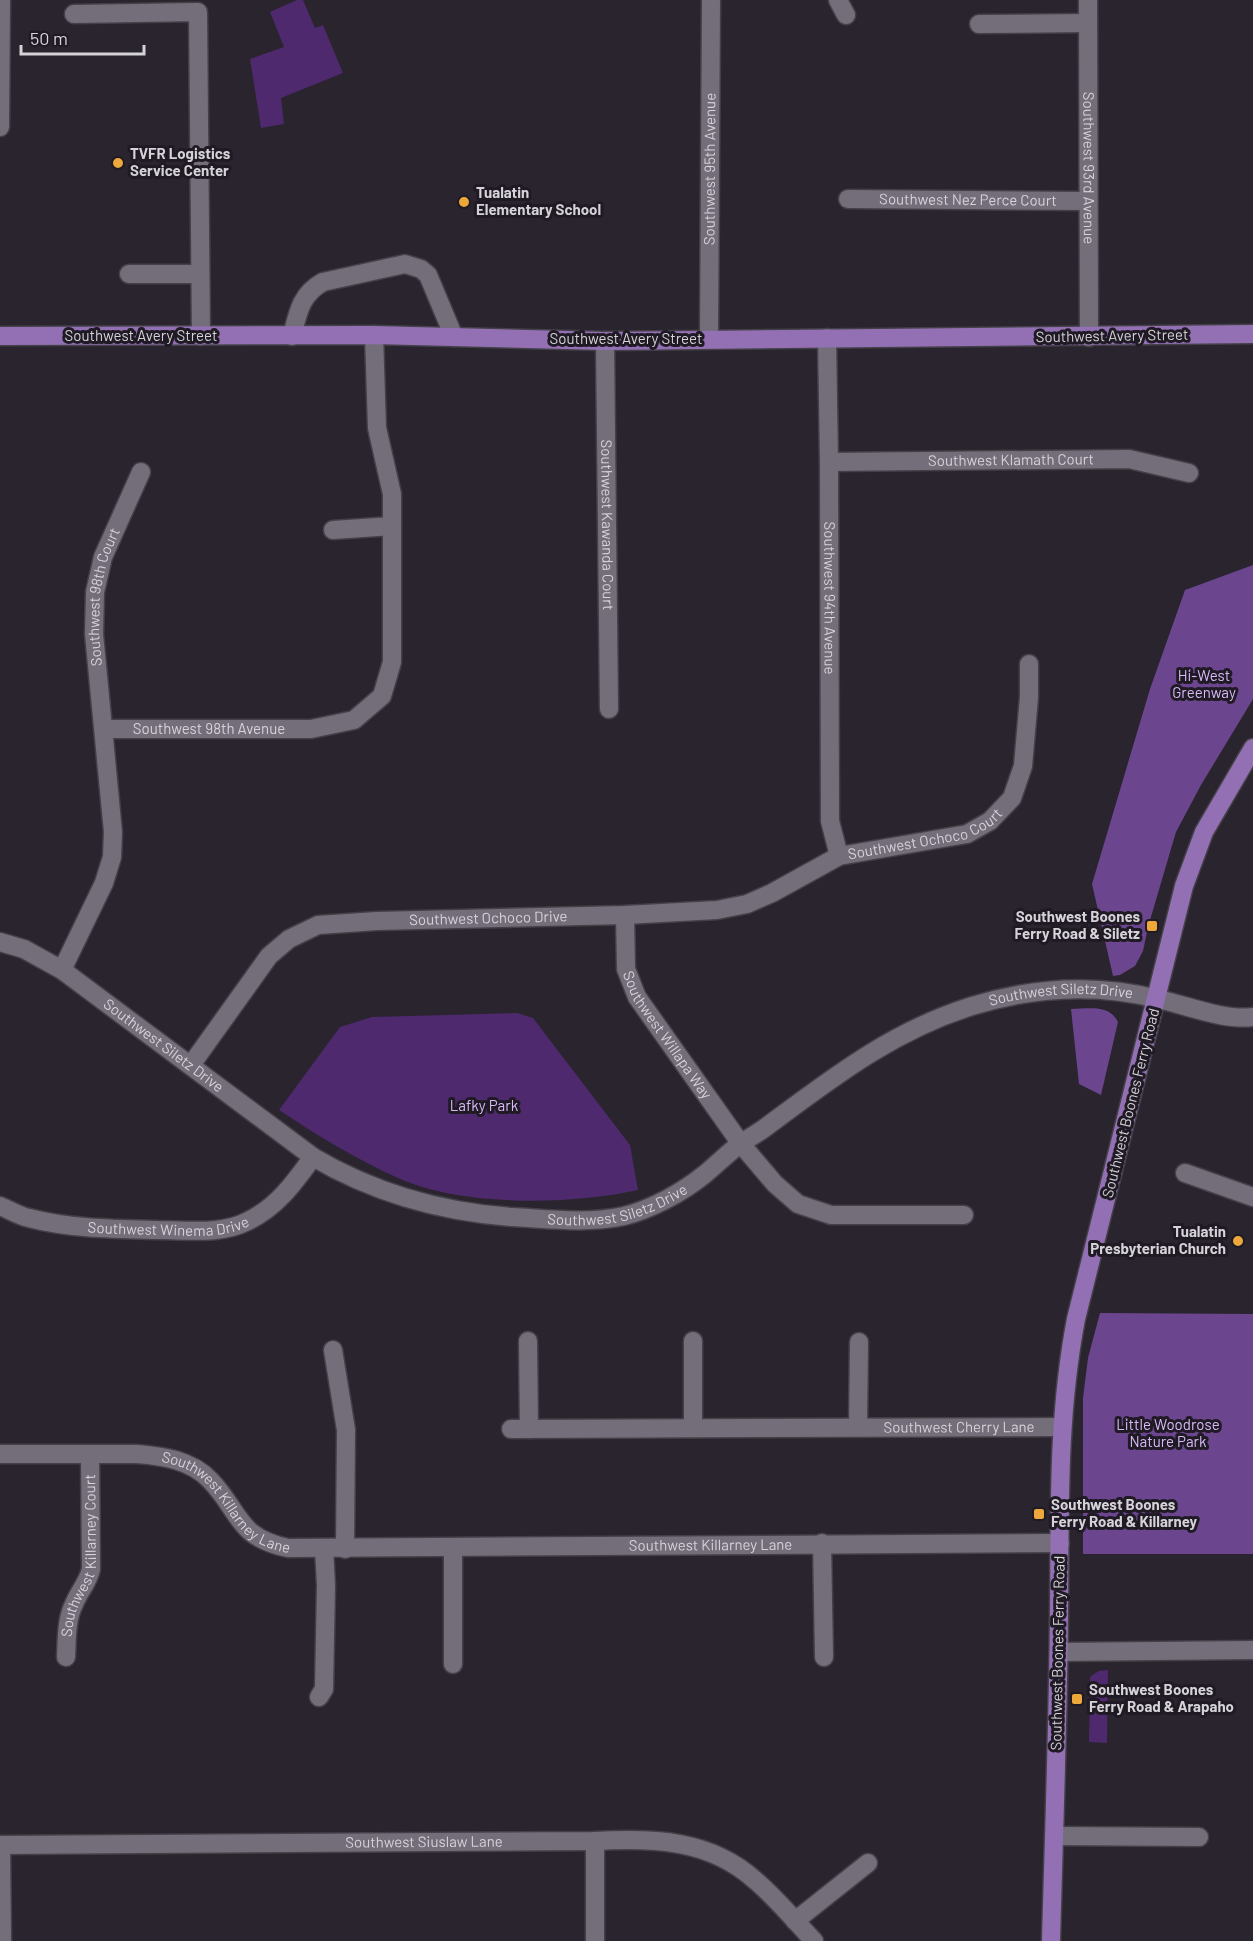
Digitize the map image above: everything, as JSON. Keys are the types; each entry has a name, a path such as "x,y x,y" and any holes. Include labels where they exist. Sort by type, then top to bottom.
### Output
{"main road":[{"name":"Southwest Avery Street","path":"0,336 374,335 605,340 1253,334"},
{"name":"Southwest Boones Ferry Road","path":"1051,1941 1059,1652 1062,1427 1068,1361 1076,1319 1177,912 1193,860 1212,818 1253,748"}],"street":[{"name":"Southwest 95th Avenue","path":"709,339 711,0"},
{"name":"Southwest 93rd Avenue","path":"1088,0 1089,337"},
{"path":"0,127 1,5"},
{"path":"74,14 198,12 201,336"},
{"path":"978,24 1088,23"},
{"name":"Southwest Nez Perce Court","path":"848,199 1088,201"},
{"path":"292,336 300,305 305,295 313,287 323,282 405,264 422,269 428,275 454,337"},
{"path":"129,274 200,274"},
{"name":"Southwest 98th Avenue","path":"105,729 311,729 354,720 382,696 392,662 392,494 377,428 374,335"},
{"name":"Southwest 94th Avenue","path":"827,338 830,462 830,821 839,856"},
{"name":"Southwest Kawanda Court","path":"605,340 609,709"},
{"name":"Southwest Klamath Court","path":"830,462 1128,459 1189,473"},
{"name":"Southwest 98th Court","path":"105,729 94,634 95,592 103,557 141,472"},
{"path":"333,530 392,526"},
{"name":"Southwest Ochoco Court","path":"839,856 967,834 990,821 1012,798 1023,766 1029,697 1029,664"},
{"path":"62,970 104,883 112,857 113,832 105,729"},
{"name":"Southwest Ochoco Drive","path":"191,1065 268,956 289,939 318,925 717,910 747,903 772,893 793,879 839,856"},
{"name":"Southwest Willapa Way","path":"625,915 626,969 638,997 741,1144 775,1184 798,1204 831,1215 964,1215"},
{"name":"Southwest Siletz Drive","path":"0,942 24,949 62,970 313,1157 380,1190 442,1208 480,1215 589,1220 624,1215 663,1199 705,1174 741,1144 871,1051 919,1025 973,1006 1029,993 1079,988 1105,989 1157,998 1212,1012 1244,1018 1253,1017"},
{"name":"Southwest Winema Drive","path":"0,1206 27,1218 97,1229 209,1230 231,1228 268,1209 287,1193 313,1157"},
{"path":"1185,1173 1253,1197"},
{"name":"Southwest Cherry Lane","path":"528,1341 520,1429 1062,1427"},
{"path":"693,1341 693,1428"},
{"path":"858,1427 859,1342"},
{"path":"333,1350 346,1430 345,1549"},
{"name":"Southwest Killarney Lane","path":"0,1454 157,1455 180,1461 197,1469 211,1480 241,1523 258,1538 272,1545 288,1548 1060,1543"},
{"name":"Southwest Killarney Court","path":"66,1657 72,1606 88,1581 91,1569 90,1454"},
{"path":"822,1543 824,1657"},
{"path":"453,1548 453,1664"},
{"path":"319,1697 324,1689 326,1585 324,1549"},
{"path":"1059,1652 1253,1650"},
{"path":"1054,1836 1199,1837"},
{"name":"Southwest Siuslaw Lane","path":"1,1845 595,1841 639,1838 673,1842 706,1851 733,1864 755,1880 814,1941"},
{"path":"595,1841 595,1941"},
{"path":"1,1845 2,1941"},
{"path":"795,1921 868,1863"}],"green space":[{"path":"297,0 303,0 315,28 323,25 343,73 281,98 284,124 261,128 250,59 284,47 270,12"},
{"name":"Hi-West Greenway","path":"1253,565 1253,699 1201,785 1176,832 1143,951 1135,966 1120,975 1113,976 1092,884 1150,689 1185,590"},
{"path":"1071,1009 1104,1010 1114,1016 1118,1022 1101,1095 1079,1084"},
{"name":"Lafky Park","path":"517,1013 533,1018 630,1145 638,1190 581,1199 549,1200 484,1198 453,1194 424,1187 382,1171 337,1147 279,1110 340,1027 372,1017"},
{"name":"Little Woodrose Nature Park","path":"1100,1313 1253,1314 1253,1554 1083,1554 1083,1398 1088,1358"},
{"path":"1108,1670 1107,1743 1089,1742 1090,1679 1099,1671"}],"place":[{"name":"TVFR Logistics Service Center","path":"118,163"},
{"name":"Tualatin Elementary School","path":"464,202"},
{"name":"Southwest Boones Ferry Road & Siletz","path":"1152,926"},
{"name":"Tualatin Presbyterian Church","path":"1238,1241"},
{"name":"Southwest Boones Ferry Road & Killarney","path":"1039,1514"},
{"name":"Southwest Boones Ferry Road & Arapaho","path":"1077,1699"}]}
